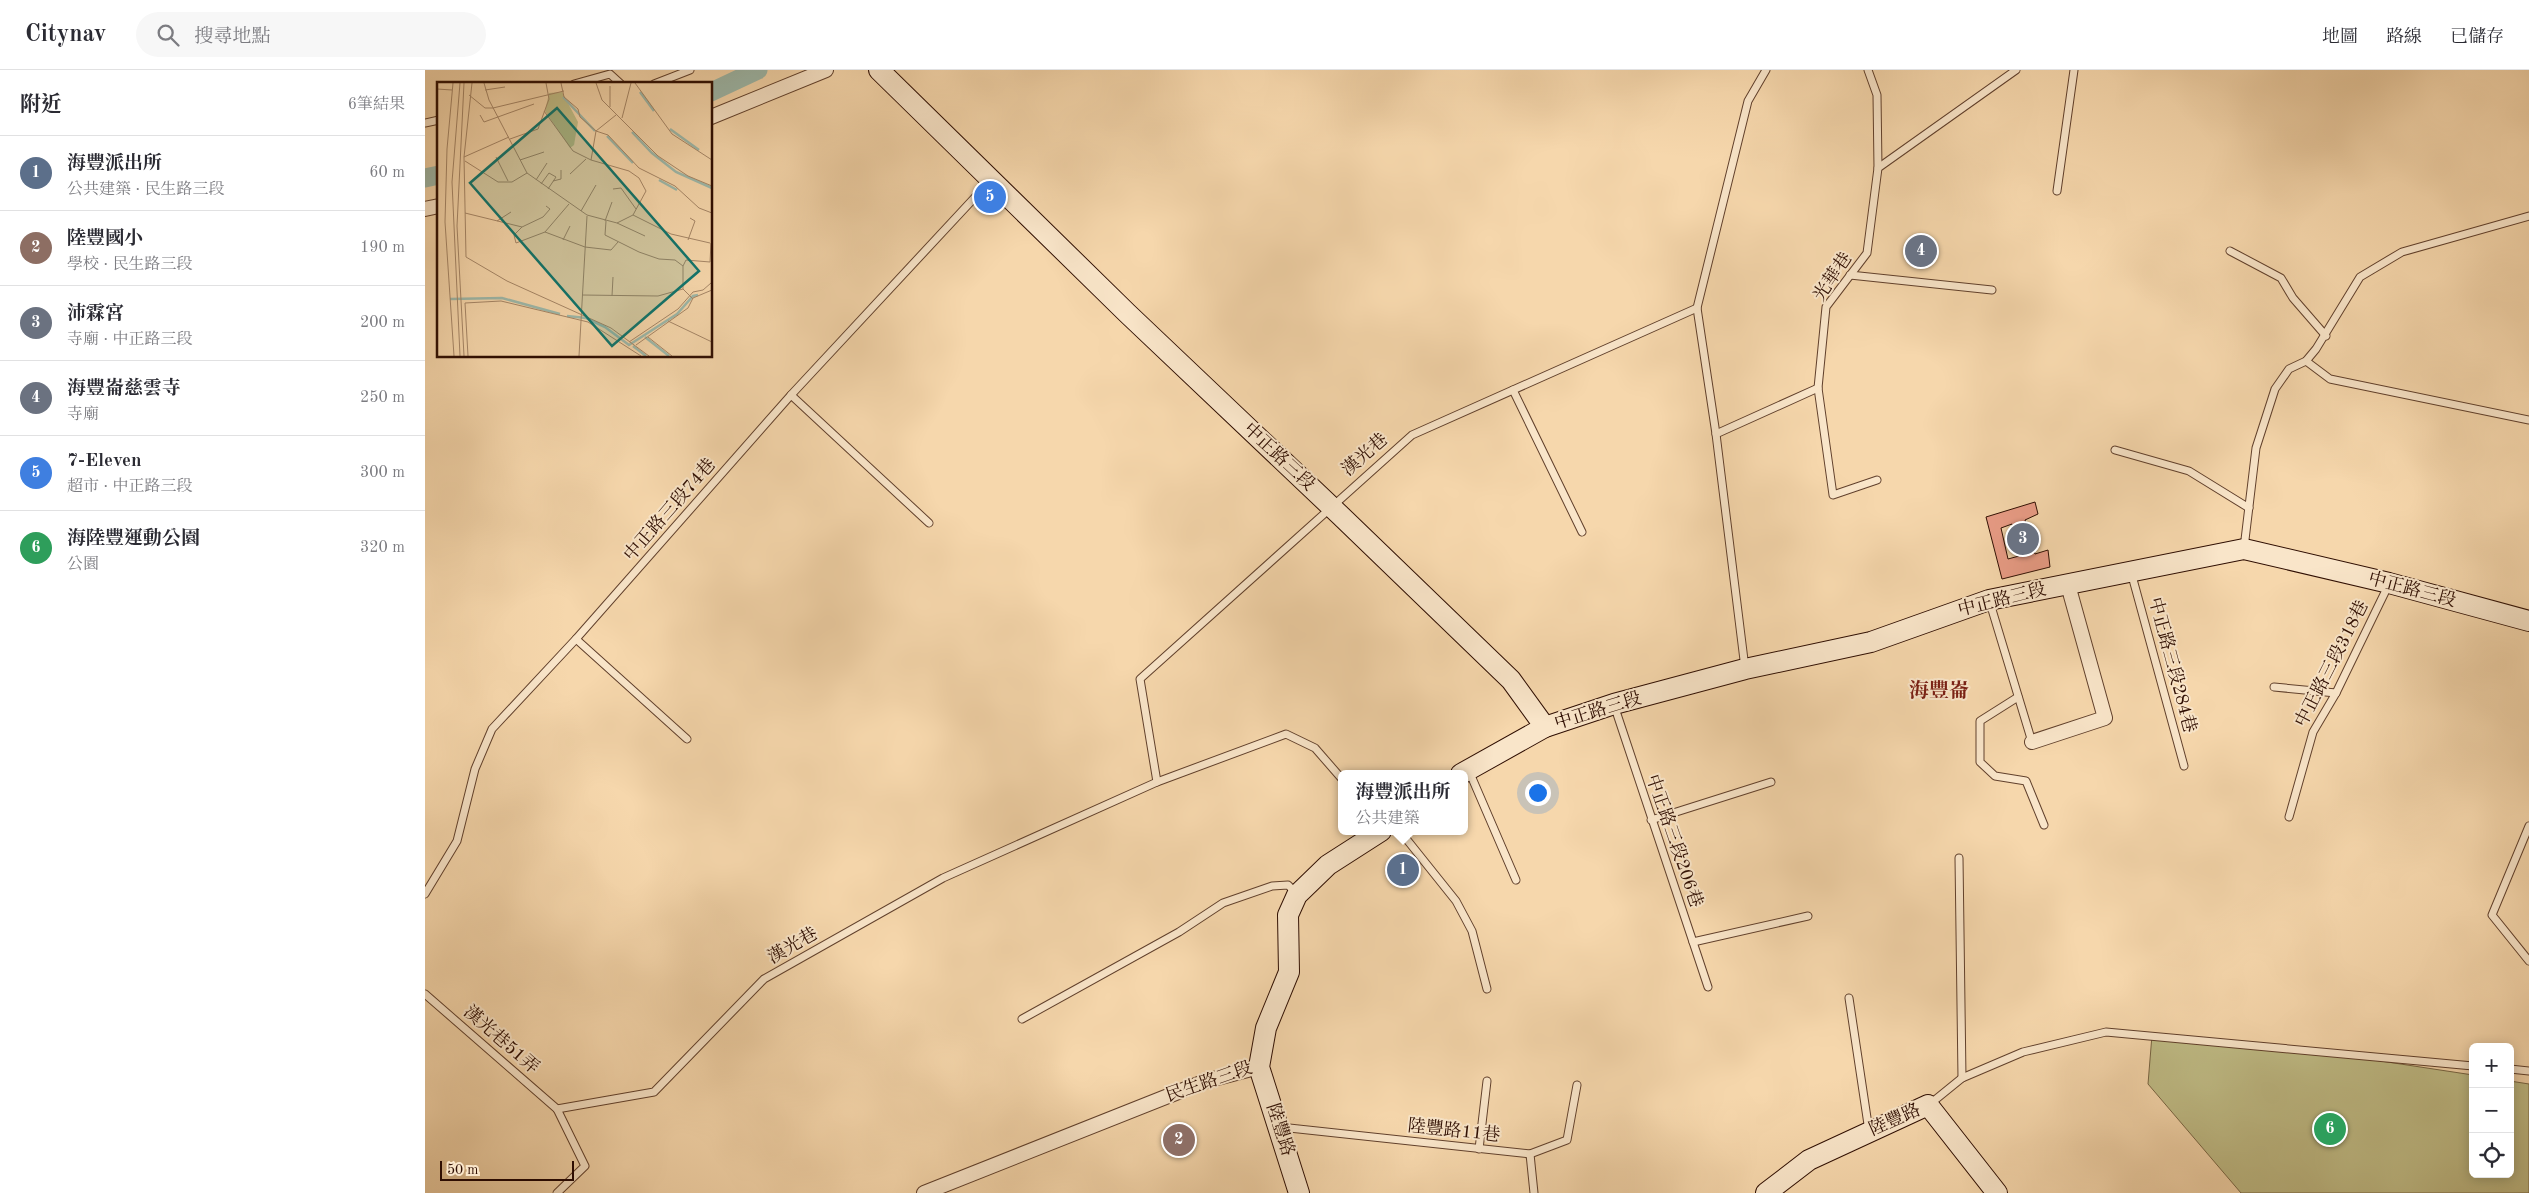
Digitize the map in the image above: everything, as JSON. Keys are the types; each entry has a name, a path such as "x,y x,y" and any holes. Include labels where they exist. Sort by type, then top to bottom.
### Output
{"street":[{"path":"713,116 826,70"},
{"name":"中正路三段","path":"879,70 1127,313 1511,680 1545,727 1614,704 1745,668 1871,642 1989,600 2244,549 2389,583 2529,621"},
{"path":"2032,742 2105,718 2068,584"},
{"path":"1467,770 1545,727"},
{"name":"民生路三段","path":"924,1193 1206,1081 1259,1067 1266,1028 1289,972 1288,915 1297,895 1328,865 1375,835"},
{"name":"陸豐路","path":"1259,1067 1280,1127 1299,1193"},
{"name":"陸豐路","path":"1767,1193 1809,1160 1928,1105 1997,1193"}],"lane":[{"path":"659,82 690,70"},
{"path":"1745,668 1716,434 1697,308 1748,101 1766,70"},
{"name":"光華巷","path":"1868,70 1877,95 1878,168 1867,253 1826,307 1818,388 1833,495 1877,480"},
{"path":"1878,168 2016,70"},
{"path":"2057,191 2074,70"},
{"path":"581,82 610,74 619,82"},
{"name":"中正路三段74巷","path":"425,894 457,841 475,769 492,729 576,639 791,395 991,180"},
{"path":"2244,549 2256,448 2275,388 2289,369 2306,361 2326,336 2359,277 2403,252 2529,216"},
{"path":"2230,251 2281,278 2293,298 2326,336"},
{"path":"1850,275 1992,290"},
{"name":"漢光巷","path":"1157,782 1140,678 1331,506 1412,435 1697,308"},
{"path":"2306,361 2330,379 2529,420"},
{"path":"1716,434 1818,388"},
{"path":"1513,390 1582,532"},
{"path":"791,395 929,522"},
{"path":"2115,450 2189,471 2249,508"},
{"name":"中正路三段284巷","path":"2131,572 2184,766"},
{"name":"中正路三段318巷","path":"2289,817 2313,732 2336,693 2389,583"},
{"path":"1989,600 2032,742"},
{"path":"576,639 687,739"},
{"path":"2274,687 2336,693"},
{"path":"2018,697 1980,721 1980,762 1995,776 2027,781 2044,825"},
{"name":"中正路三段206巷","path":"1614,704 1708,987"},
{"name":"漢光巷","path":"557,1109 654,1092 764,980 943,878 1157,782 1286,734 1315,748 1338,774"},
{"path":"1468,777 1516,880"},
{"path":"1651,820 1771,782"},
{"path":"2529,826 2492,915 2529,961"},
{"path":"1402,835 1456,901 1472,931 1487,989"},
{"path":"1959,858 1962,1078"},
{"path":"1022,1019 1179,932 1223,903 1272,886 1288,885 1297,895"},
{"path":"1693,942 1808,916"},
{"name":"漢光巷51弄","path":"425,994 557,1109"},
{"path":"1849,998 1869,1132"},
{"path":"1928,1105 1962,1078 2023,1052 2106,1032 2469,1066"},
{"path":"2514,1069 2529,1071"},
{"path":"1479,1149 1487,1081"},
{"name":"陸豐路11巷","path":"1280,1127 1530,1154 1567,1140 1577,1085"},
{"path":"557,1109 585,1166 557,1193"},
{"path":"1530,1154 1534,1193"}],"shaded area":[{"path":"2152,1035 2328,1053 2469,1074 2469,1178 2514,1178 2514,1082 2529,1084 2529,1193 2241,1193 2148,1084"}],"building":[{"path":"2035,502 2038,514 2025,520 2035,554 2048,550 2050,567 2002,579 1986,517","holes":["2012,524 2019,556 2008,559 2001,528"]}],"waterway":[{"path":"713,91 758,70"},
{"path":"425,178 437,175"}],"place":[{"name":"7-Eleven","path":"990,197"},
{"name":"海豐崙慈雲寺","path":"1921,251"},
{"name":"沛霖宮","path":"2023,539"},
{"name":"海豐派出所","path":"1403,870"},
{"name":"海陸豐運動公園","path":"2330,1129"},
{"name":"陸豐國小","path":"1179,1140"}],"district":[{"name":"海豐崙","path":"1939,692"}]}
